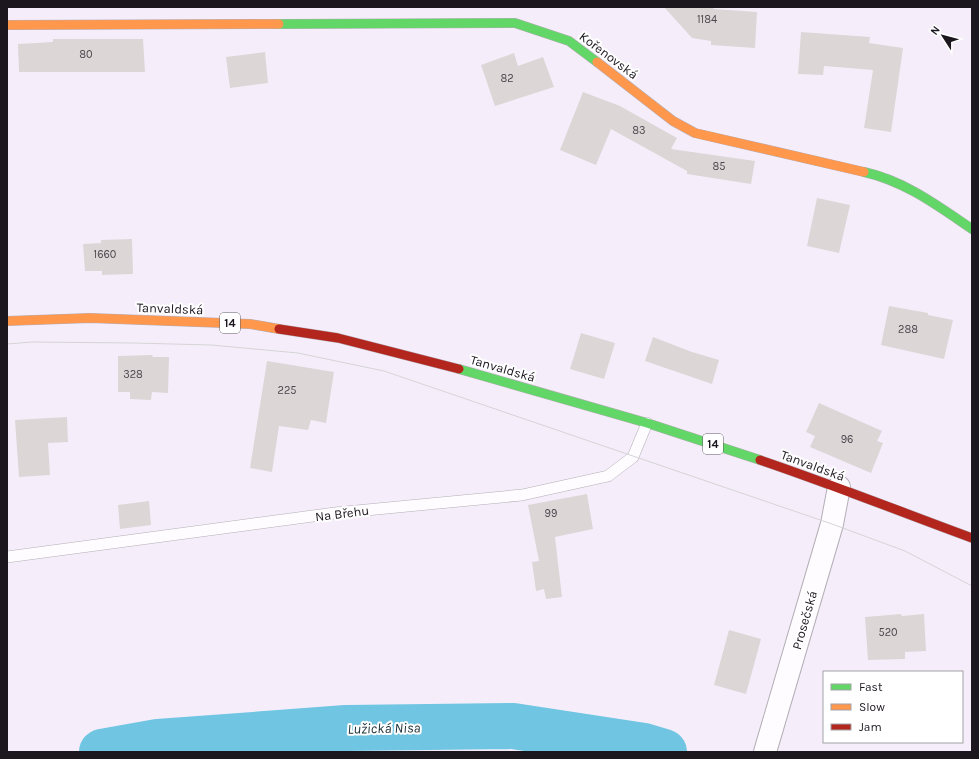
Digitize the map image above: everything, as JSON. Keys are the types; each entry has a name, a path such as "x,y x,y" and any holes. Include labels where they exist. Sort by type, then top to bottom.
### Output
{"street":[{"name":"Kořenovská","path":"7,24 515,23 569,41 673,121 695,133 881,176 916,192 972,229"},
{"name":"Tanvaldská","path":"7,321 98,318 250,324 338,338 448,366 647,423 753,457 839,487 864,498 972,538"},
{"name":"Prosečská","path":"765,752 774,727 832,524 839,487"}],"lane":[{"name":"Na Břehu","path":"7,557 336,514 529,493 608,476 634,457 647,423"}],"building":[{"path":"664,7 712,7 714,9 757,12 755,48 711,45 711,41 692,38"},
{"path":"801,32 870,37 869,43 903,48 891,132 864,128 873,70 824,66 823,75 798,74"},
{"path":"53,39 143,39 145,72 19,72 18,44 53,42"},
{"path":"265,52 268,83 230,88 226,57"},
{"path":"514,53 518,66 543,57 554,87 495,106 481,65"},
{"path":"583,92 620,106 677,138 671,149 755,161 751,184 687,174 687,171 611,129 596,165 560,150"},
{"path":"817,198 850,205 839,253 807,246"},
{"path":"132,239 133,274 102,275 102,271 85,271 83,244 101,243 101,240"},
{"path":"889,306 928,313 928,315 953,320 944,359 881,345"},
{"path":"581,333 615,343 604,379 570,369"},
{"path":"653,337 692,352 719,360 712,384 645,361"},
{"path":"152,355 153,357 169,357 168,393 152,392 151,400 130,399 130,392 118,392 118,356"},
{"path":"267,361 334,372 326,423 311,420 308,430 279,426 272,472 250,468"},
{"path":"819,403 882,431 877,441 883,443 871,473 810,447 815,436 806,432"},
{"path":"67,417 68,442 48,443 50,475 19,477 15,420"},
{"path":"587,494 593,529 555,537 562,597 546,599 544,589 536,591 532,562 539,561 528,505"},
{"path":"149,501 151,525 120,529 118,505"},
{"path":"901,614 902,616 924,614 926,651 905,652 905,659 868,660 865,617"},
{"path":"729,630 761,639 746,694 714,685"}],"waterway":[{"name":"Lužická Nisa","path":"102,752 158,742 346,728 513,726 644,746 664,752"}],"tram line":[{"path":"7,344 32,342 211,345 298,353 384,371 832,524 905,551 972,586"}],"traffic: fast":[{"path":"279,24 515,23 569,41 597,62"},
{"path":"864,172 893,181 921,195 972,229"},
{"path":"459,369 647,423 760,460"}],"traffic: slow":[{"path":"7,25 279,24"},
{"path":"597,62 673,121 695,133 864,172"},
{"path":"7,321 90,318 250,324 279,329"}],"traffic: jam":[{"path":"279,329 338,338 459,369"},
{"path":"760,460 840,488 972,538"}]}
